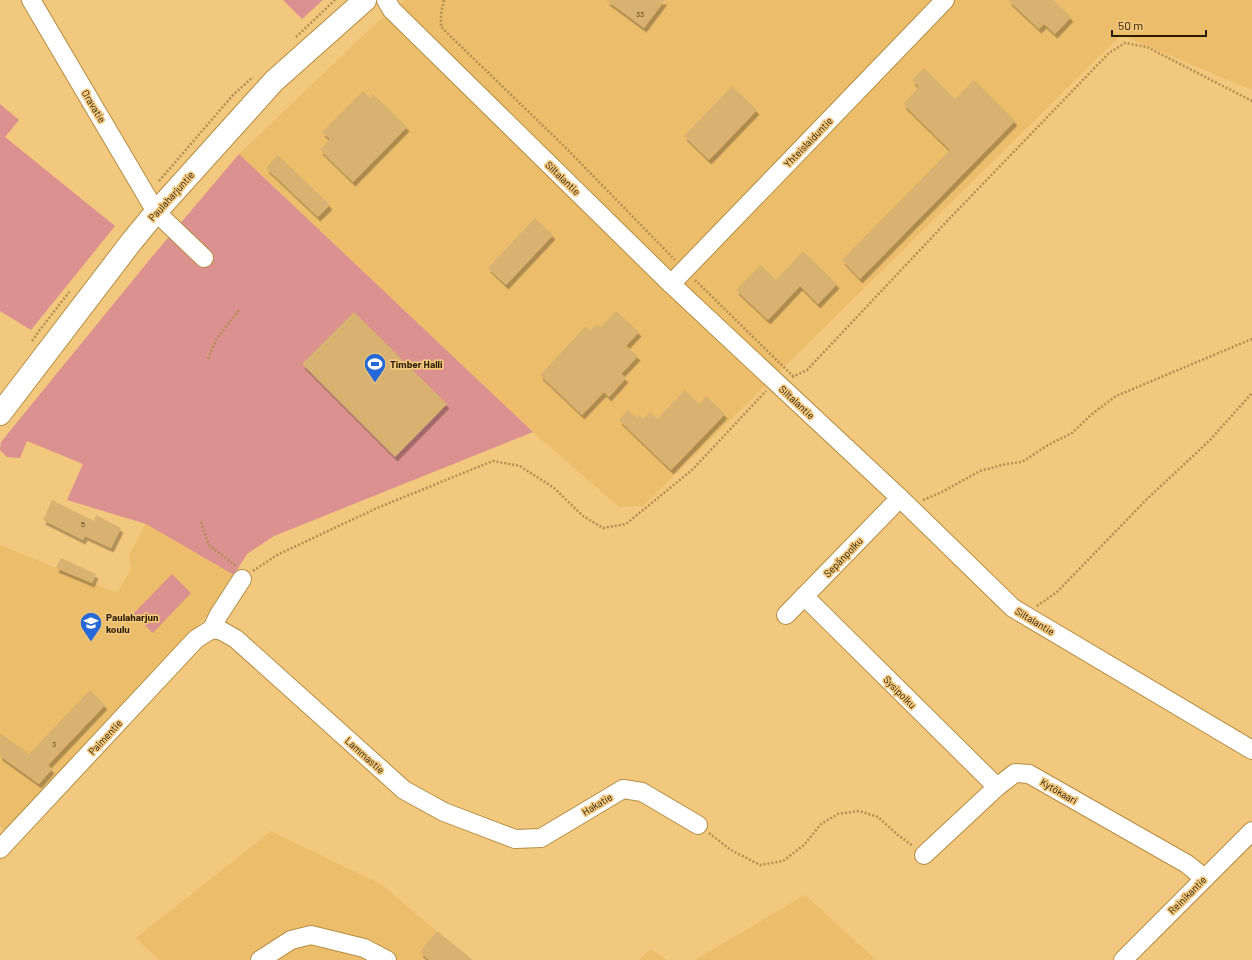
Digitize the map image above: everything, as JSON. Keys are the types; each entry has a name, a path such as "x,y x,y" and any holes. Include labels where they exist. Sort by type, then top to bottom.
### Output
{"main road":[{"name":"Paulaharjuntie","path":"0,414 132,241 156,212 274,81 365,0"}],"street":[{"name":"Oravatie","path":"31,0 156,212 204,258"},
{"name":"Siltalantie","path":"386,0 392,10 671,284 900,498 1013,608 1252,750"},
{"name":"Yhteislaiduntie","path":"671,284 945,0"},
{"name":"Sepänpolku","path":"786,616 900,498"},
{"path":"212,629 218,616 242,579"},
{"name":"Sysipolku","path":"804,596 997,787"},
{"name":"Lammastie","path":"212,629 222,631 236,639 404,790 444,812 516,839 541,838"},
{"name":"Paimentie","path":"0,849 196,640 212,629"},
{"name":"Kytökaari","path":"924,855 997,787 1016,773 1029,774 1187,864 1204,878"},
{"name":"Hakatie","path":"541,838 623,789 642,792 698,825"},
{"name":"Reinikantie","path":"1123,960 1252,831"},
{"path":"260,960 290,940 311,935 364,948 387,960"}],"path":[{"path":"444,0 441,14 441,27 566,148 685,270 794,376"},
{"path":"201,522 209,545 222,556 234,563 240,571 242,579 277,555 370,511 493,461 520,466 554,488 583,516 602,528 626,524 692,470 768,389 807,370 1104,58 1120,46 1125,43 1147,47 1252,101"},
{"path":"208,359 216,340 240,309"},
{"path":"919,501 940,493 980,471 1006,464 1022,462 1048,445 1072,433 1092,414 1116,396 1252,339"},
{"path":"1032,606 1035,608 1058,592 1146,500 1210,440 1252,393"},
{"path":"698,825 731,850 760,865 783,861 804,845 821,824 838,814 859,812 878,817 924,855"}],"shaded area":[{"path":"283,0 323,0 302,19"},
{"path":"405,0 1252,0 1252,90 1121,35 643,506 619,507 533,432 239,154 369,30"},
{"path":"0,104 19,120 5,137 115,226 31,330 0,311"},
{"path":"239,154 533,432 274,536 247,554 234,575 146,524 67,500 83,464 27,441 20,458 7,457 0,450 1,442 151,258"},
{"name":"Paulaharjun koulu","path":"146,524 234,575 217,603 148,682 5,830 0,826 0,545 117,593 131,569 129,555"},
{"path":"172,574 191,593 153,633 133,614"},
{"path":"271,831 382,885 470,960 159,960 136,938"},
{"path":"805,895 876,960 695,960"},
{"path":"650,949 667,960 639,960"}],"building":[{"path":"606,0 665,0 644,28"},
{"path":"1008,0 1053,0 1071,17 1055,34 1044,24 1039,29"},
{"path":"924,68 955,99 974,80 1015,121 860,279 842,260 950,150 903,104 919,87 912,80"},
{"path":"732,86 757,110 709,160 684,136"},
{"path":"363,91 370,98 373,94 407,127 353,182 320,150 330,139 322,132"},
{"path":"278,155 330,205 318,217 266,168"},
{"path":"535,218 553,235 506,285 488,268"},
{"path":"803,251 837,284 818,304 800,286 768,320 736,290 761,265 776,280"},
{"path":"616,311 639,332 626,346 638,356 621,374 626,378 609,397 604,392 582,415 540,375 586,326 590,331 597,324 601,327"},
{"name":"Timber Halli","path":"354,312 447,404 395,457 302,364"},
{"path":"685,390 699,404 706,396 725,414 671,470 619,420 628,410 637,418 639,415 643,419 650,412 657,419"},
{"path":"52,500 94,521 96,515 121,528 111,548 85,536 83,540 43,520"},
{"path":"61,558 96,574 92,583 56,568"},
{"path":"90,690 105,705 48,765 52,769 39,784 0,756 0,733 29,754"},
{"path":"437,931 473,960 429,960 420,952"}],"place":[{"name":"Timber Halli","path":"375,384"},
{"name":"Paulaharjun koulu","path":"91,642"}]}
